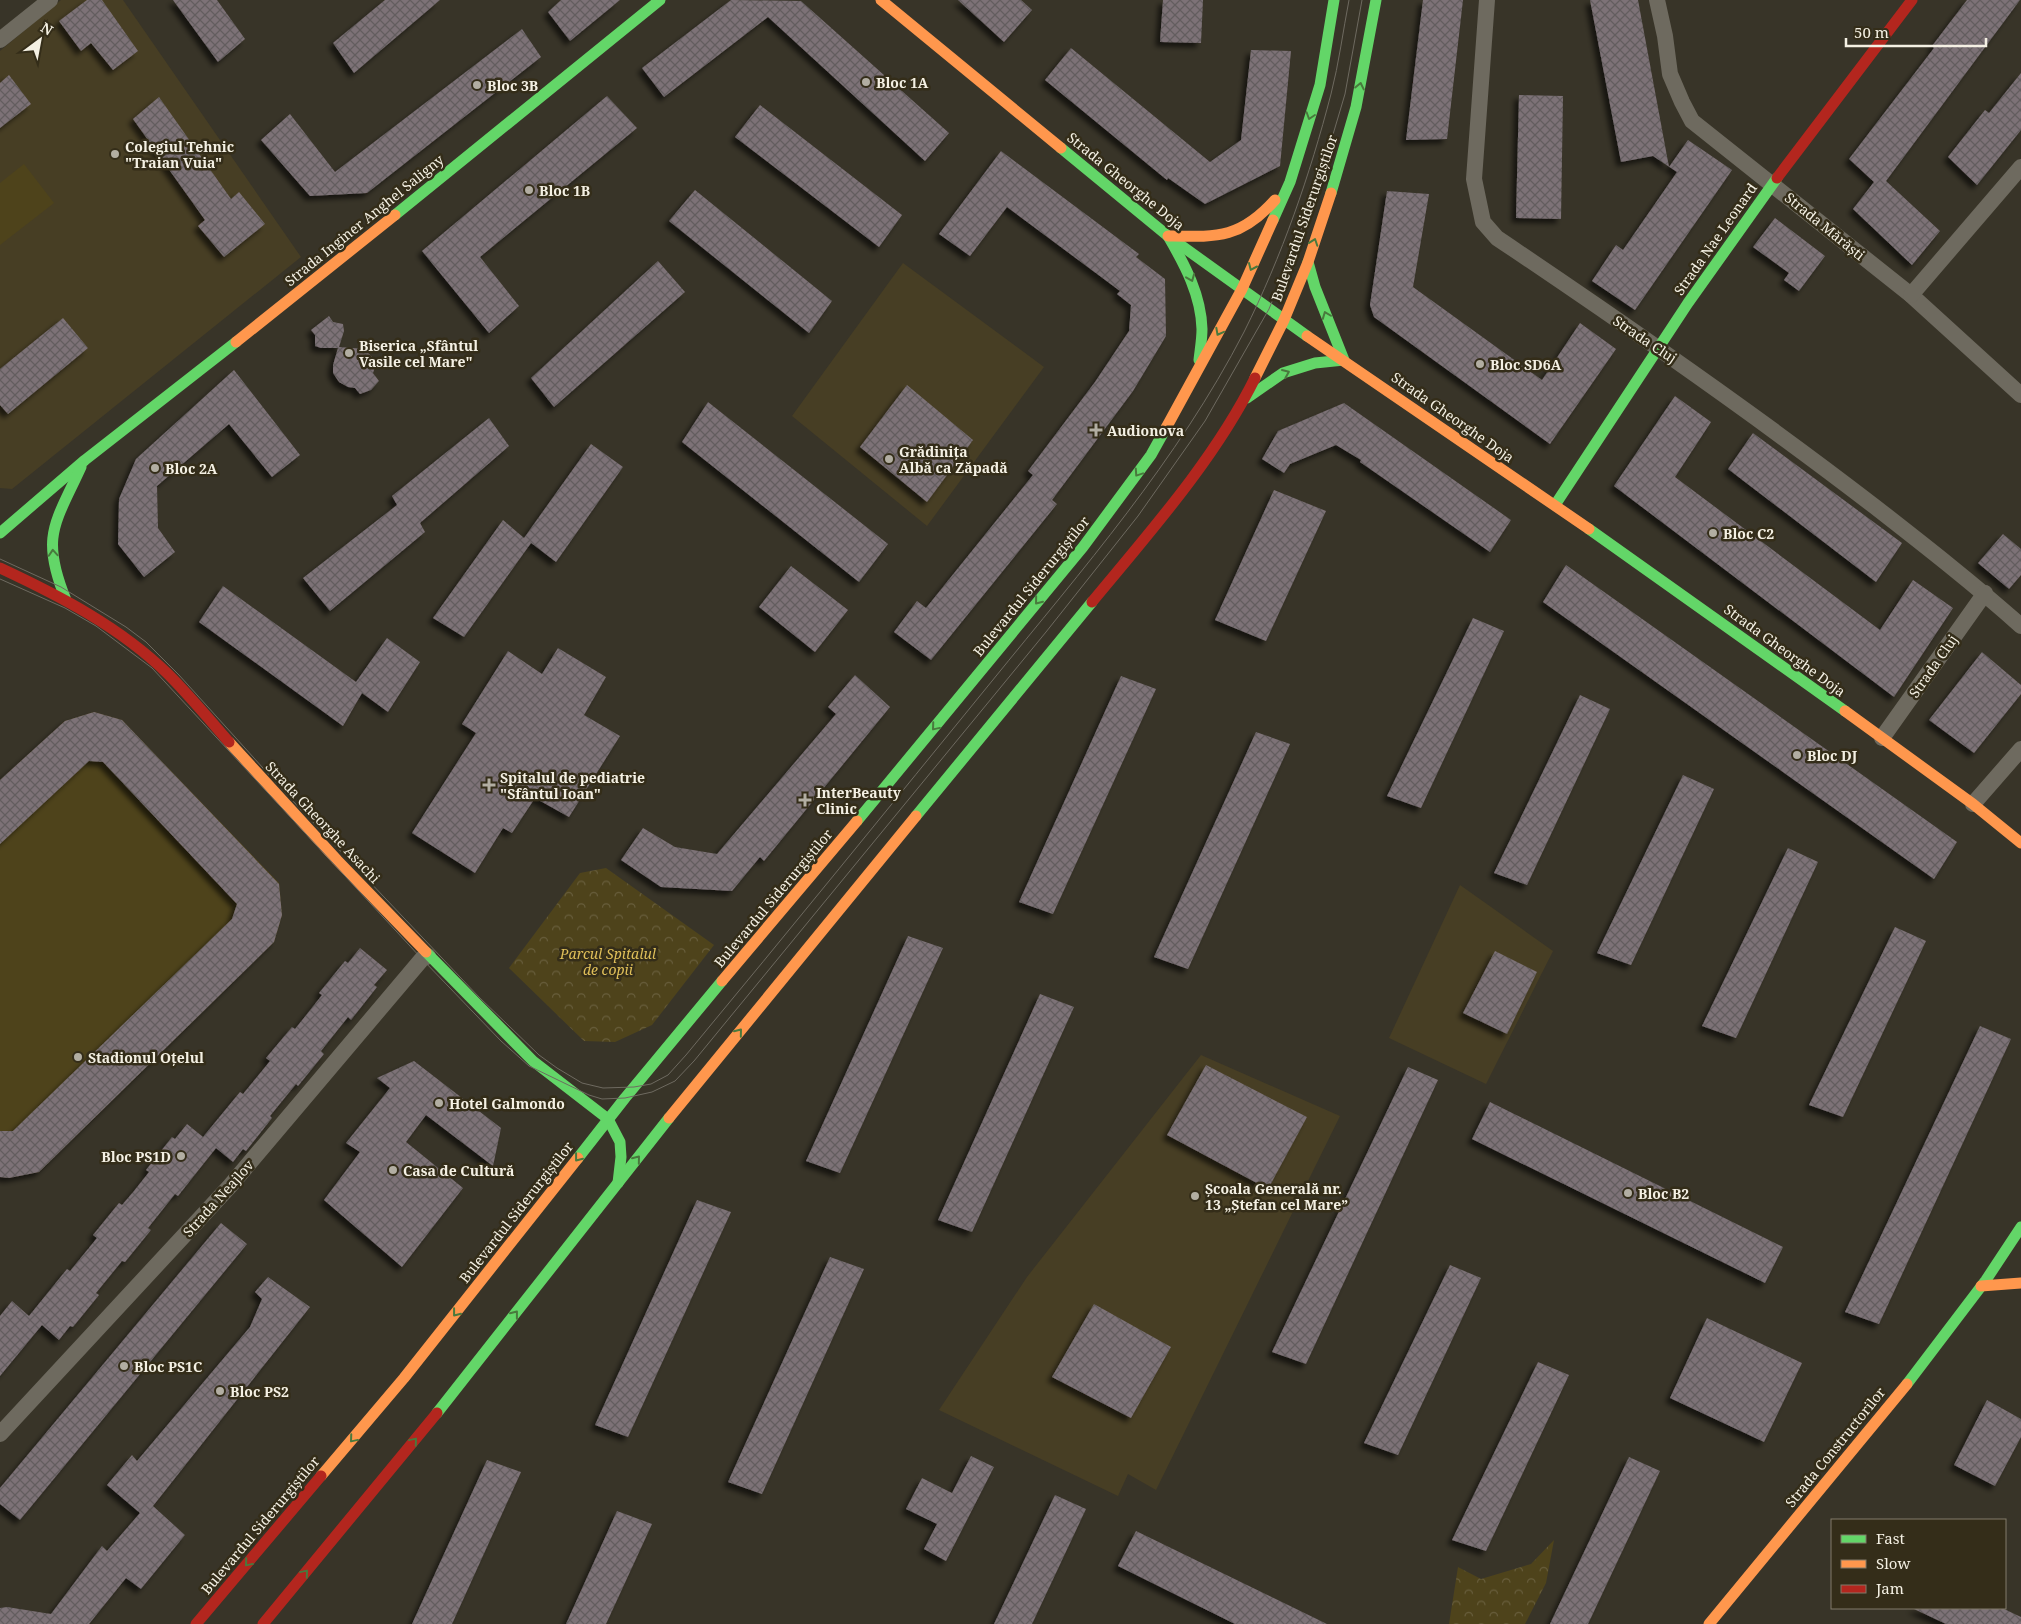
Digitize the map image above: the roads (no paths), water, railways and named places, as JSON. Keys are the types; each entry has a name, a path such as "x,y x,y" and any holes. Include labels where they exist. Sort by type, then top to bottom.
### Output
{"main road":[{"name":"Strada Inginer Anghel Saligny","path":"0,533 84,460 330,268 660,0"},
{"name":"Strada Gheorghe Doja","path":"881,0 1168,236 1284,320 1555,505 1750,642 1974,804 2021,843"},
{"name":"Bulevardul Siderurgiștilor","path":"196,1624 404,1378 608,1119 1083,547 1127,489 1150,455 1199,371 1242,289 1290,182 1320,85 1334,0"},
{"name":"Bulevardul Siderurgiștilor","path":"263,1624 444,1404 618,1183 868,874 1154,527 1197,472 1245,399 1284,320 1308,262 1335,181 1356,107 1376,0"},
{"name":"Strada Nae Leonard","path":"1555,505 1657,346 1772,184 1912,0"},
{"path":"1199,371 1202,329 1199,305 1184,264 1168,236 1215,236 1242,230 1262,217 1290,182"},
{"path":"1245,399 1283,373 1315,364 1344,360 1315,287 1308,262"},
{"path":"66,600 56,573 52,536 58,515 84,460"},
{"name":"Strada Gheorghe Asachi","path":"0,568 66,600 103,621 140,648 168,674 285,805 428,956 533,1061 608,1119"},
{"path":"608,1119 617,1130 621,1145 618,1183"},
{"name":"Strada Constructorilor","path":"1709,1624 1932,1354 2021,1227"},
{"path":"1981,1286 2021,1284"}],"street":[{"path":"0,40 50,0"},
{"name":"Strada Cluj","path":"1487,0 1474,179 1482,222 1497,238 1657,346 1830,472 1984,593 2021,626"},
{"name":"Strada Mărăști","path":"1657,0 1665,36 1670,74 1692,121 1911,295 2021,395"},
{"path":"1911,295 2021,166"},
{"name":"Strada Cluj","path":"1882,738 1984,593"},
{"path":"1974,804 2021,749"},
{"name":"Strada Neajlov","path":"0,1434 230,1186 422,959 428,956"}],"tram line":[{"path":"0,559 61,587 126,627 146,642 179,675 291,799 479,997 539,1055 582,1083 603,1088 634,1087 651,1084 668,1075 686,1055 801,915 1094,556 1159,469 1189,425 1218,379 1244,332 1283,245 1314,155 1331,94 1349,0"},
{"path":"0,579 65,608 96,626 152,668 422,959 501,1041 529,1066 589,1095 602,1099 625,1098 652,1092 675,1081 694,1061 1046,632 1138,516 1205,421 1269,309 1315,195 1345,94 1362,0"}],"place":[{"name":"Bloc 1A","path":"866,82"},
{"name":"Bloc 3B","path":"477,85"},
{"name":"Colegiul Tehnic \"Traian Vuia\"","path":"115,154"},
{"name":"Bloc 1B","path":"529,190"},
{"name":"Biserica „Sfântul Vasile cel Mare\"","path":"349,353"},
{"name":"Bloc SD6A","path":"1480,364"},
{"name":"Audionova","path":"1096,430"},
{"name":"Grădinița Albă ca Zăpadă","path":"889,459"},
{"name":"Bloc 2A","path":"155,468"},
{"name":"Bloc C2","path":"1713,533"},
{"name":"Bloc DJ","path":"1797,755"},
{"name":"Spitalul de pediatrie \"Sfântul Ioan\"","path":"489,785"},
{"name":"InterBeauty Clinic","path":"805,800"},
{"name":"Stadionul Oțelul","path":"78,1057"},
{"name":"Hotel Galmondo","path":"439,1103"},
{"name":"Bloc PS1D","path":"181,1156"},
{"name":"Casa de Cultură","path":"393,1170"},
{"name":"Bloc B2","path":"1628,1193"},
{"name":"Școala Generală nr. 13 „Ștefan cel Mare”","path":"1195,1196"},
{"name":"Bloc PS1C","path":"124,1366"},
{"name":"Bloc PS2","path":"220,1391"}],"park label":[{"name":"Parcul Spitalul de copii","path":"608,962"}]}
